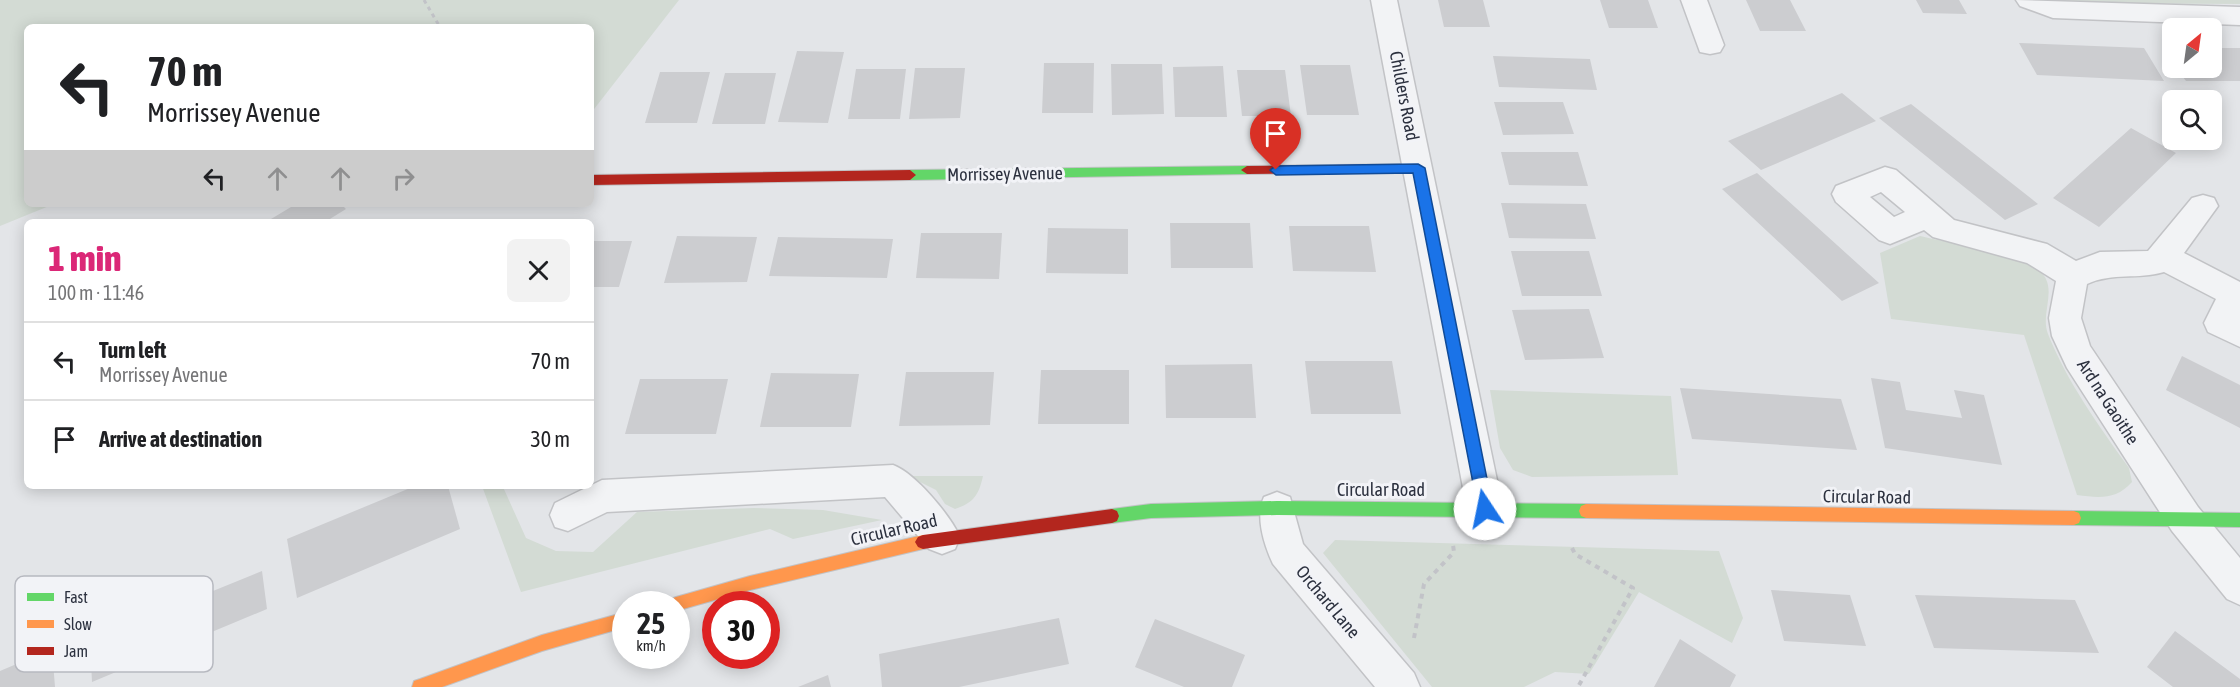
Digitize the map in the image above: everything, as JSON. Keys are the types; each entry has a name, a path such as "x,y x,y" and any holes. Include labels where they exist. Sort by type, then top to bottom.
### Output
{"main road":[{"name":"Morrissey Avenue","path":"594,180 1418,168"},
{"name":"Circular Road","path":"690,600 750,583 942,537 1151,511 1277,508 1485,509 2240,520"},
{"path":"420,687 542,643 612,623"}],"street":[{"name":"Childers Road","path":"1384,0 1485,509"},
{"path":"1694,0 1710,45"},
{"path":"2028,0 2053,9 2240,16"},
{"path":"1926,216 1944,229 2036,253 2074,276 2100,264 2153,262 2163,257 2203,206"},
{"path":"2163,257 2237,295 2220,323 2240,334"},
{"name":"Ard na Gaoithe","path":"2074,276 2064,304 2066,333 2079,358 2185,519 2240,587"},
{"path":"568,516 602,496 893,481 942,537"},
{"name":"Orchard Lane","path":"1277,508 1286,552 1400,687"}],"path":[{"path":"424,0 438,24"},
{"path":"1424,584 1455,552"},
{"path":"1575,555 1634,588 1578,687"}],"shaded area":[{"path":"0,0 679,0 594,109 594,24 24,24 24,207 47,207 0,226"},
{"path":"2050,0 2240,0 2240,4 2063,3"},
{"path":"1920,236 2026,262 2043,274 2049,290 2046,316 2048,334 2074,386 2129,468 2132,482 2126,488 2107,496 2077,495 2024,335 1891,319 1880,253"},
{"path":"1490,390 1671,396 1678,475 1532,477 1513,470 1500,448"},
{"path":"908,476 983,476 975,497 967,504 955,509 945,504 936,490"},
{"path":"483,489 504,489 526,538 556,551 593,552 637,512 754,508 823,510 882,520 793,539 770,529 521,592"},
{"path":"1335,540 1719,551 1743,618 1732,643 1639,592 1589,674 1555,672 1524,687 1432,687 1323,553"}],"building":[{"path":"1438,0 1483,0 1490,27 1444,27"},
{"path":"1600,0 1648,0 1658,28 1609,28"},
{"path":"1746,0 1790,0 1806,31 1760,31"},
{"path":"1916,0 1959,0 1967,14 1923,13"},
{"path":"2019,43 2144,48 2164,81 2037,75"},
{"path":"2222,48 2240,48 2240,81 2186,81 2184,78 2222,78"},
{"path":"797,51 844,52 828,123 778,122"},
{"path":"1493,56 1590,59 1597,90 1499,87"},
{"path":"1044,63 1094,63 1093,113 1042,113"},
{"path":"1111,64 1162,64 1164,114 1112,115"},
{"path":"1300,65 1350,65 1359,115 1307,115"},
{"path":"1223,66 1227,117 1175,117 1173,67"},
{"path":"915,68 965,68 960,118 909,119"},
{"path":"856,69 906,69 900,119 848,119"},
{"path":"1237,70 1285,70 1291,116 1242,116"},
{"path":"660,72 710,72 697,123 645,123"},
{"path":"725,73 776,73 765,124 712,124"},
{"path":"1842,93 1876,121 1761,170 1728,141"},
{"path":"1494,102 1563,102 1574,134 1503,135"},
{"path":"1911,104 2038,204 2005,220 1879,118"},
{"path":"2131,128 2162,145 2162,150 2171,150 2176,153 2099,227 2053,198"},
{"path":"1501,152 1578,152 1588,186 1509,185"},
{"path":"1757,173 1879,283 1842,301 1722,189"},
{"path":"1501,203 1586,204 1596,239 1509,238"},
{"path":"291,207 344,207 346,209 330,219 271,219"},
{"path":"1170,223 1250,223 1253,268 1171,268"},
{"path":"1289,226 1369,226 1376,272 1293,271"},
{"path":"1048,228 1128,229 1128,274 1046,273"},
{"path":"921,233 1002,233 999,279 916,278"},
{"path":"677,236 757,237 747,282 664,283"},
{"path":"778,237 893,239 887,278 769,276"},
{"path":"594,241 632,241 619,287 594,287"},
{"path":"1511,251 1589,251 1602,296 1522,296"},
{"path":"1589,309 1604,358 1525,360 1512,310"},
{"path":"2182,356 2240,385 2240,428 2166,390"},
{"path":"1305,361 1392,361 1401,414 1311,414"},
{"path":"1252,364 1256,418 1166,418 1165,365"},
{"path":"1041,370 1129,370 1129,424 1038,424"},
{"path":"906,372 994,372 990,425 899,426"},
{"path":"771,373 859,374 851,427 760,427"},
{"path":"1871,378 1900,382 1906,410 1962,418 1954,390 1984,395 2002,465 1885,448"},
{"path":"640,379 728,379 716,434 625,434"},
{"path":"1680,388 1841,399 1857,450 1692,439"},
{"path":"408,489 449,489 460,529 297,598 287,539"},
{"path":"262,571 267,609 213,632 213,591"},
{"path":"1771,590 1850,595 1866,646 1784,641"},
{"path":"1915,595 2075,600 2099,653 1934,648"},
{"path":"1059,618 1069,664 959,687 882,687 879,654"},
{"path":"1155,619 1245,655 1232,687 1184,687 1135,667"},
{"path":"2175,631 2240,679 2240,687 2173,687 2147,667"},
{"path":"1680,639 1736,675 1730,687 1654,687"},
{"path":"15,665 15,672 54,672 55,687 0,687 0,671"},
{"path":"92,672 116,672 92,682"},
{"path":"828,675 831,687 798,687"}],"traffic: fast":[{"path":"910,175 1247,170"},
{"path":"1112,516 1151,511 1277,508 1586,511"},
{"path":"2074,518 2240,520"}],"traffic: slow":[{"path":"1586,511 2074,518"},
{"path":"690,600 750,583 923,542"},
{"path":"420,687 542,643 612,623"}],"traffic: jam":[{"path":"1247,170 1418,168"},
{"path":"594,180 910,175"},
{"path":"923,542 1112,516"}],"route":[{"path":"1276,170 1418,168 1485,509"}]}
